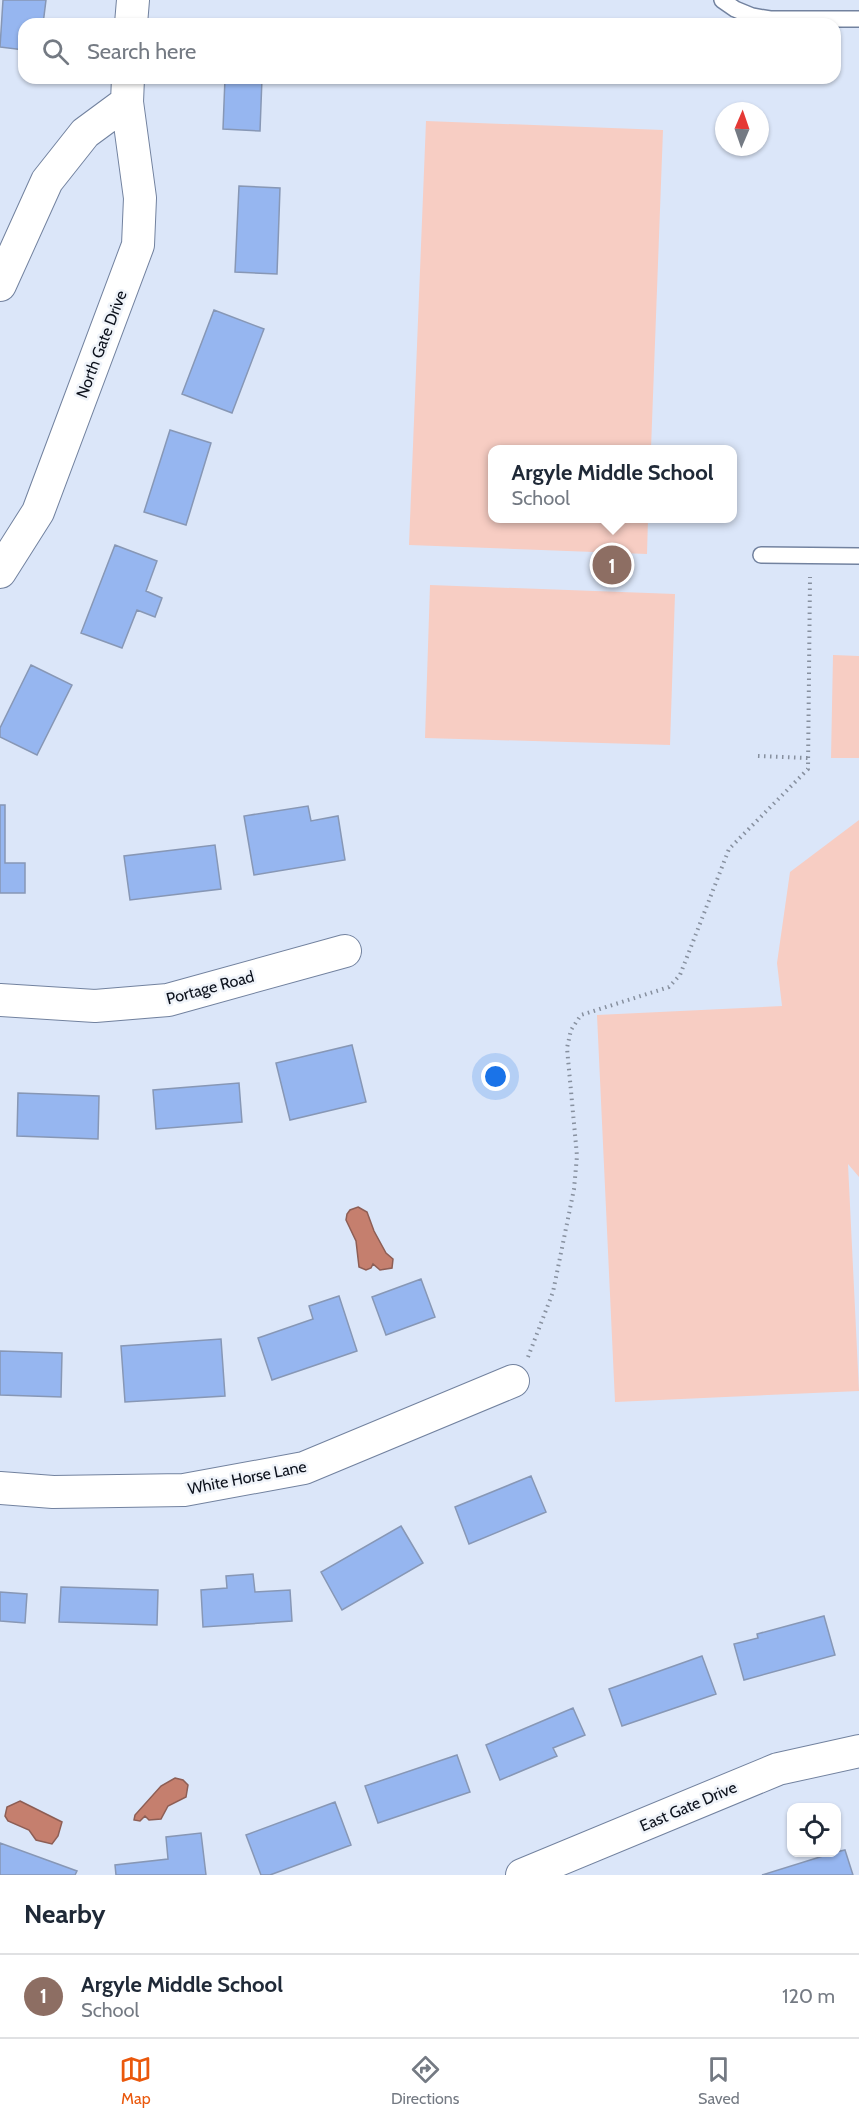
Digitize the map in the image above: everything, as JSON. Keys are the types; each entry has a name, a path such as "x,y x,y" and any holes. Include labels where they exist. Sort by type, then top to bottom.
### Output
{"street":[{"path":"132,18 133,0"},
{"name":"North Gate Drive","path":"0,285 47,181 85,133 128,90"},
{"name":"North Gate Drive","path":"0,572 38,512 138,245 140,198 128,90"},
{"name":"Portage Road","path":"0,1000 95,1006 168,1000 345,951"},
{"name":"White Horse Lane","path":"0,1488 53,1492 184,1490 304,1468 513,1381"},
{"name":"East Gate Drive","path":"522,1875 778,1769 859,1751"}],"lane":[{"path":"722,0 735,9 764,18"},
{"path":"841,19 859,19"},
{"path":"761,555 859,556"}],"path":[{"path":"513,1381 519,1368 529,1356 553,1292 574,1189 577,1156 567,1047 571,1030 581,1015 669,987 680,975 729,849 808,769 810,555"},
{"path":"758,756 808,758"}],"shaded area":[{"path":"426,121 663,130 651,445 488,445 488,523 648,523 647,554 409,545"},
{"path":"430,585 675,594 670,745 425,738"},
{"path":"833,655 859,656 859,758 831,758"},
{"path":"859,820 859,1177 848,1164 859,1391 615,1402 597,1015 782,1006 777,963 790,872"},
{"path":"358,1207 367,1212 386,1253 393,1259 392,1268 380,1270 373,1264 366,1270 359,1267 356,1241 346,1220 350,1210"},
{"path":"175,1778 183,1780 188,1785 186,1797 168,1806 161,1819 149,1820 145,1816 140,1821 134,1820 135,1815 161,1786"},
{"path":"20,1801 62,1822 58,1836 52,1844 36,1840 29,1830 8,1821 5,1816 7,1807"}],"building":[{"path":"3,0 46,0 44,18 18,18 18,49 0,47"},
{"path":"225,84 262,84 260,131 223,129"},
{"path":"239,186 280,188 277,274 235,272"},
{"path":"214,310 264,329 232,413 182,394"},
{"path":"170,430 211,443 186,525 144,512"},
{"path":"115,545 157,561 146,591 162,598 155,617 137,610 122,648 81,633"},
{"path":"31,665 72,685 37,755 0,737 0,728"},
{"path":"0,805 5,805 5,863 25,863 25,893 0,893"},
{"path":"308,806 311,821 338,816 345,860 254,875 244,816"},
{"path":"215,845 221,889 130,900 124,856"},
{"path":"352,1045 366,1102 290,1120 276,1063"},
{"path":"239,1083 242,1122 156,1129 153,1090"},
{"path":"18,1093 99,1096 98,1139 17,1136"},
{"path":"421,1279 435,1317 386,1335 372,1297"},
{"path":"339,1296 357,1351 272,1380 258,1338 313,1319 309,1306"},
{"path":"221,1339 225,1396 125,1402 121,1346"},
{"path":"0,1351 62,1353 61,1397 0,1395"},
{"path":"531,1476 546,1512 469,1544 455,1507"},
{"path":"401,1526 423,1563 342,1610 321,1572"},
{"path":"253,1574 255,1592 290,1590 292,1621 203,1627 201,1590 227,1588 226,1576"},
{"path":"61,1587 158,1590 157,1625 59,1622"},
{"path":"0,1592 27,1594 25,1623 0,1621"},
{"path":"824,1616 835,1655 744,1680 734,1644 758,1638 757,1634"},
{"path":"702,1656 716,1694 622,1726 609,1689"},
{"path":"573,1708 585,1735 553,1748 557,1756 500,1780 486,1745"},
{"path":"457,1755 470,1792 378,1823 365,1786"},
{"path":"335,1802 351,1845 270,1875 261,1875 246,1835"},
{"path":"201,1833 206,1875 116,1875 115,1865 168,1859 166,1837"},
{"path":"0,1843 77,1871 75,1875 0,1875"},
{"path":"845,1850 853,1875 762,1875 820,1857 841,1857 841,1851"}],"place":[{"name":"Argyle Middle School","path":"612,565"}]}
